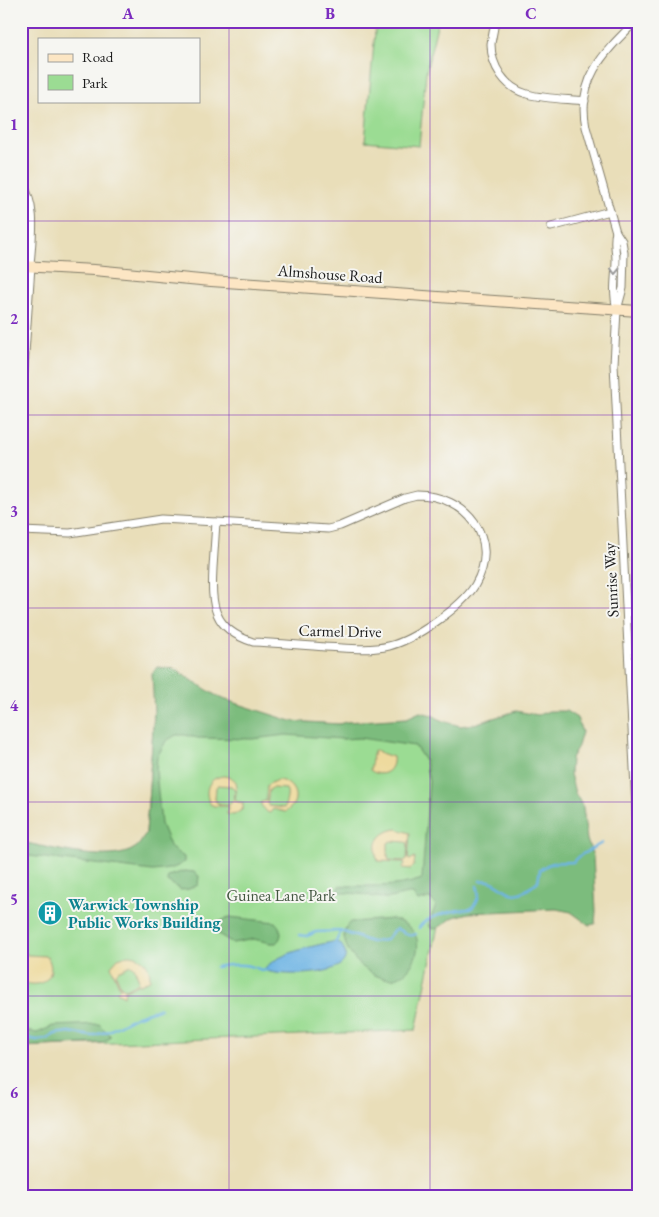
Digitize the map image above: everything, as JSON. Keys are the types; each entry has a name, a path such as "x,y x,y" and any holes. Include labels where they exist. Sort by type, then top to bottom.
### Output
{"main road":[{"name":"Almshouse Road","path":"25,266 638,311"}],"street":[{"path":"495,21 491,42 492,53 498,70 508,84 529,95 585,101"},
{"name":"Sunrise Way","path":"636,21 598,62 588,86 584,119 616,232 614,237 616,266 614,293 618,310 614,364 638,849"},
{"path":"21,181 28,194 32,208 25,266 21,397"},
{"path":"551,227 610,211"},
{"name":"Carmel Drive","path":"21,531 70,533 161,519 216,522 328,529 340,526 405,498 417,495 430,495 448,500 471,517 483,542 484,559 474,587 462,601 417,634 391,646 353,649 253,642 236,635 225,626 213,602 216,522"}],"green space":[{"path":"376,21 438,21 426,72 419,146 365,141"},
{"path":"157,667 174,669 220,698 291,721 339,724 407,718 420,712 460,726 474,724 516,711 538,715 549,711 566,711 577,718 582,732 578,746 571,758 570,774 575,793 583,807 587,840 593,856 595,924 589,925 571,912 556,909 469,913 454,917 438,928 433,929 429,923 436,905 430,898 418,901 413,894 386,898 339,891 339,886 381,886 422,879 429,781 425,761 415,746 360,738 343,739 286,735 252,739 198,738 176,735 166,741 157,757 156,770 161,824 171,848 184,857 184,862 173,868 153,871 21,855 21,842 63,851 96,855 124,853 135,848 140,843 146,833 154,713 152,674"},
{"name":"Guinea Lane Park","path":"154,713 432,730 445,893 416,1030 21,1047 21,855 144,863"},
{"path":"185,871 194,872 199,876 198,885 181,890 167,881 168,876"},
{"path":"229,917 275,922 280,929 280,938 276,943 254,939 233,943 218,934 215,924"},
{"path":"392,919 405,924 412,930 416,935 417,948 414,961 410,967 400,976 389,979 366,970 356,961 344,940 345,930 351,922"},
{"path":"99,1024 110,1035 110,1038 102,1043 21,1047 21,1030 37,1033 53,1026"}],"sand":[{"path":"374,750 393,757 390,770 383,774 370,770"},
{"path":"230,777 237,784 235,801 243,803 243,809 234,815 227,814 228,806 214,806 210,804 208,799 207,789 209,785 214,779","holes":["218,785 231,786 235,789 234,800 229,805 217,803 215,799 216,787"]},
{"path":"277,780 288,784 292,788 295,798 291,808 285,812 273,809 270,813 267,812 261,805 261,802 266,801 267,785","holes":["272,788 286,789 287,796 284,808 267,804 269,790"]},
{"path":"397,829 410,833 408,859 410,860 415,857 414,866 411,869 402,868 405,864 404,862 378,861 376,844 382,836 391,830","holes":["391,841 408,843 407,859 404,861 389,860 388,843"]},
{"path":"21,952 27,955 47,956 51,970 46,980 35,984 21,981"},
{"path":"133,955 141,959 147,965 150,980 125,990 124,996 117,992 120,988 111,966 118,958","holes":["131,965 134,967 139,980 138,983 125,989 121,987 116,974 118,971"]}],"water":[{"path":"332,942 340,943 345,955 342,963 331,969 317,973 300,974 285,974 265,970 269,965 285,955"}],"waterway":[{"path":"480,881 489,881 506,891 519,893 527,890 538,881 540,870 544,867 556,863 573,862 602,843"},
{"path":"419,928 422,924 435,917 458,910 471,909 478,898 477,886"},
{"path":"299,935 307,936 316,932 341,931 371,942 386,940 397,929 409,935 416,934"},
{"path":"335,944 341,931"},
{"path":"216,967 239,965 268,970"},
{"path":"21,1037 37,1040 47,1039 55,1034 69,1032 91,1036 109,1031 135,1017 160,1008"}],"place":[{"name":"Warwick Township Public Works Building","path":"50,913"}]}
